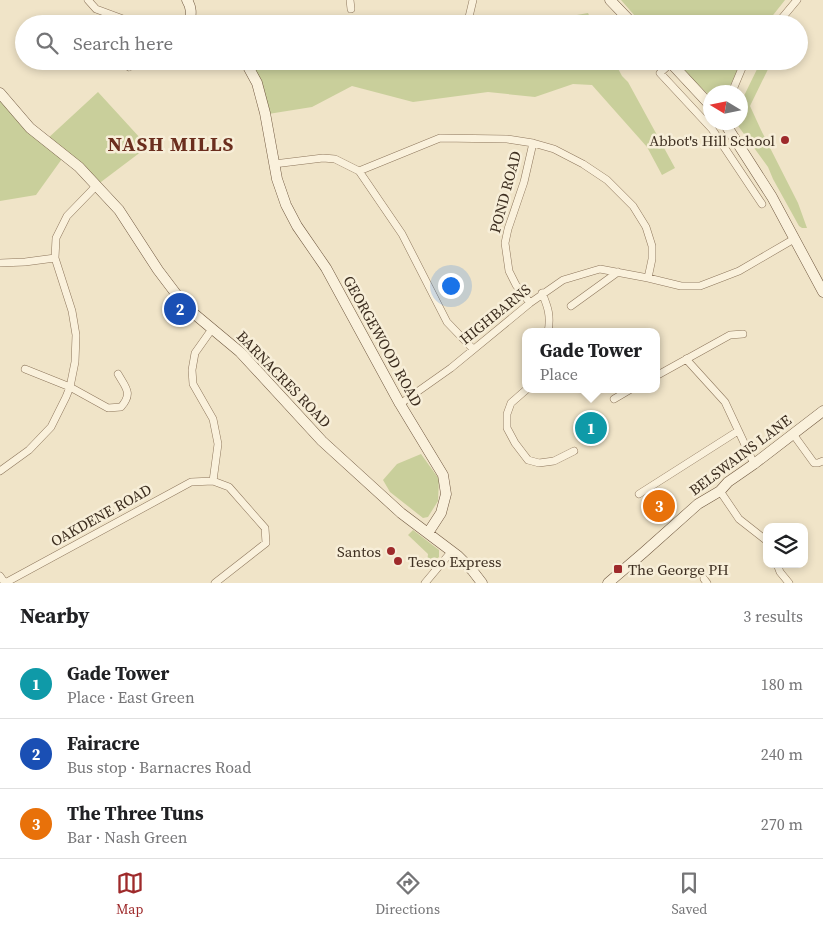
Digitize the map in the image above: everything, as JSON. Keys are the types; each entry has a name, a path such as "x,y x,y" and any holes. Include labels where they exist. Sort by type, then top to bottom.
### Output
{"street":[{"path":"88,0 96,9 111,15"},
{"path":"188,0 192,15"},
{"path":"350,0 351,9"},
{"path":"470,15 473,0"},
{"path":"610,0 624,15"},
{"path":"784,15 797,0"},
{"name":"GEORGEWOOD ROAD","path":"250,70 257,83 265,113 281,193 292,218 326,268 400,404 443,475 446,494 442,512 428,533"},
{"path":"663,70 660,73 712,129 762,204"},
{"path":"677,70 703,98"},
{"path":"735,85 741,70"},
{"name":"BARNACRES ROAD","path":"0,93 30,128 79,167 119,210 158,270 186,308 240,352 322,440 401,512 458,556 482,583"},
{"path":"729,130 772,197 823,292"},
{"path":"359,170 440,138 507,139 554,149 583,164 607,180 633,206 646,227 652,246 652,259 648,278"},
{"name":"POND ROAD","path":"530,303 508,271 506,243 508,229 524,182 533,143"},
{"path":"274,164 322,158 335,159 359,170 402,234 447,322 473,349"},
{"path":"0,471 29,450 50,427 70,388 75,362 76,335 72,312 55,258 56,238 67,216 97,185"},
{"name":"HIGHBARNS","path":"400,404 451,368 530,303 563,280 600,269 681,286 700,286 739,271 794,240"},
{"path":"0,263 55,258"},
{"path":"571,306 618,272"},
{"path":"542,294 548,305 549,328"},
{"path":"212,329 195,353 192,370 193,384 212,419 218,444 213,481 229,487 266,528 266,543 215,583"},
{"path":"660,374 730,335 743,334"},
{"path":"686,359 725,402 754,464"},
{"path":"25,369 70,388 108,408 121,407 126,400 128,391 118,374"},
{"path":"523,393 512,403 507,414 507,428 528,460 540,463 554,461 574,451"},
{"path":"614,399 624,393"},
{"name":"BELSWAINS LANE","path":"608,583 698,504 720,491 728,482 823,411"},
{"path":"639,494 738,431"},
{"path":"793,434 814,463 823,461"},
{"name":"OAKDENE ROAD","path":"5,583 190,482 213,481"},
{"path":"720,491 739,519 763,538"},
{"path":"425,583 451,552"},
{"path":"778,568 789,583"},
{"path":"0,576 5,583"}],"green space":[{"path":"621,0 785,0 773,15 634,15"},
{"path":"248,70 619,70 628,82 675,168 662,175 647,147 592,85 573,84 535,97 488,92 413,102 352,86 312,107 262,115"},
{"path":"684,70 738,70 731,85 703,85 703,89"},
{"path":"757,70 768,70 750,106 798,203 807,228 799,226 768,167 741,130 748,130 748,88"},
{"path":"98,92 141,139 146,148 97,185 64,156 36,195 0,201 0,93 46,140"},
{"path":"421,454 439,479 438,501 428,517 423,518 390,492 383,480 397,464"},
{"path":"413,530 439,550 439,557 431,563 427,563 428,554 408,535"}],"place":[{"name":"Abbot's Hill School","path":"785,140"},
{"name":"Fairacre","path":"180,309"},
{"name":"Gade Tower","path":"591,428"},
{"name":"The Three Tuns","path":"659,506"},
{"name":"Santos","path":"391,551"},
{"name":"Tesco Express","path":"398,561"},
{"name":"The George PH","path":"618,569"}],"district":[{"name":"NASH MILLS","path":"171,144"}]}
